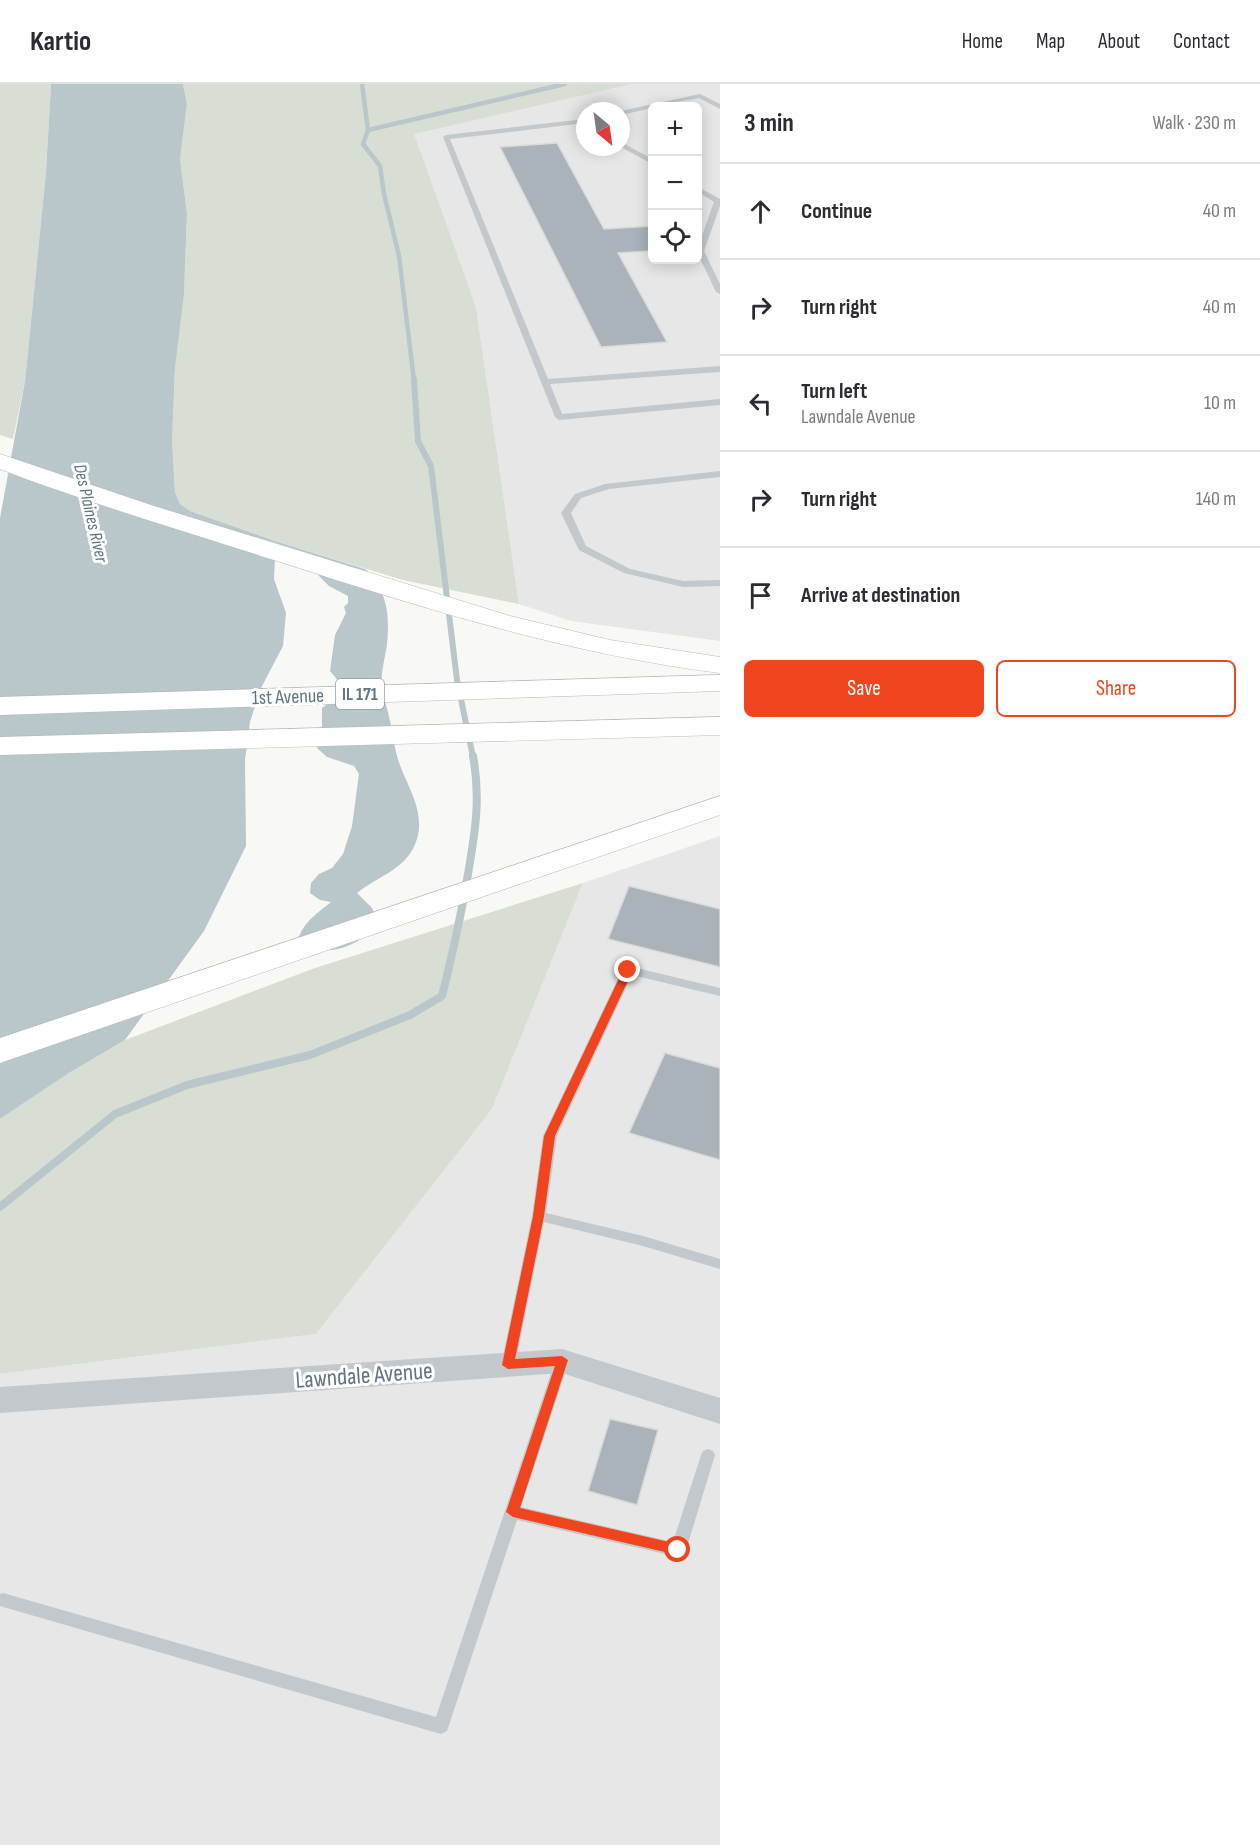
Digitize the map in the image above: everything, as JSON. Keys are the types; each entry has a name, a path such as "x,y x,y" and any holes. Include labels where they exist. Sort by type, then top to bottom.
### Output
{"main road":[{"path":"0,461 404,593 620,650 720,665"},
{"path":"0,468 71,486"},
{"name":"1st Avenue","path":"0,706 720,683"},
{"name":"IL 171","path":"0,746 720,726"},
{"path":"0,1051 720,806"}],"street":[{"name":"Lawndale Avenue","path":"0,1400 562,1360 720,1411"}],"lane":[{"path":"630,111 700,96 720,106"},
{"path":"576,123 446,137 558,417 720,402"},
{"path":"630,149 648,160"},
{"path":"702,191 719,201 700,251 720,292"},
{"path":"544,382 720,369"},
{"path":"720,474 608,486 578,496 566,513 582,548 627,571 683,585 720,583"},
{"path":"508,1365 539,1216 550,1136 628,970 720,992"},
{"path":"539,1216 643,1241 720,1264"},
{"path":"3,1600 441,1726 562,1360"},
{"path":"513,1512 678,1550 708,1455"}],"shaded area":[{"path":"0,84 51,84 46,172 25,381 13,439 0,435"},
{"path":"183,84 632,84 414,134 476,307 519,604 403,580 275,541 190,511 180,504 175,492 172,442 175,369 184,295 187,213 180,160 187,104"},
{"path":"632,84 720,84 720,641 571,621 519,604 476,307 413,134"},
{"path":"720,836 720,1845 0,1845 0,1374 316,1334 492,1109 583,883"},
{"path":"583,883 492,1109 316,1334 0,1374 0,1119 69,1073 125,1040 315,968"}],"water":[{"name":"Des Plaines River","path":"51,84 183,84 187,104 180,160 187,213 184,295 175,369 172,442 175,492 180,504 190,511 365,569 378,585 385,603 388,633 382,672 382,690 399,763 416,805 419,827 417,839 407,858 392,871 357,893 372,908 377,920 362,938 343,948 332,950 297,947 304,927 331,902 320,900 310,893 311,883 319,874 332,868 343,854 352,826 359,774 354,766 327,757 317,748 322,726 322,708 345,692 330,671 335,635 346,613 344,607 348,603 348,596 329,586 313,570 275,558 274,579 286,613 283,646 261,688 250,722 245,760 246,846 204,931 125,1040 69,1073 0,1119 0,518 25,381 46,172"}],"building":[{"path":"557,143 604,229 648,226 648,251 618,253 667,342 601,347 500,147"},
{"path":"629,886 720,909 720,967 608,939"},
{"path":"665,1053 720,1068 720,1160 629,1133"},
{"path":"610,1419 658,1430 637,1505 588,1491"}],"waterway":[{"path":"362,84 368,130"},
{"path":"368,130 565,84"},
{"path":"368,130 363,144 380,166 384,194 399,256 414,381"},
{"path":"414,379 418,441 431,466 457,680 473,757"},
{"path":"0,1207 115,1114 187,1085 310,1055 410,1015 442,996 453,951 475,830 477,786 473,756"}],"route":[{"path":"628,970 550,1136 539,1216 508,1365 562,1360 513,1512 678,1550"}]}
